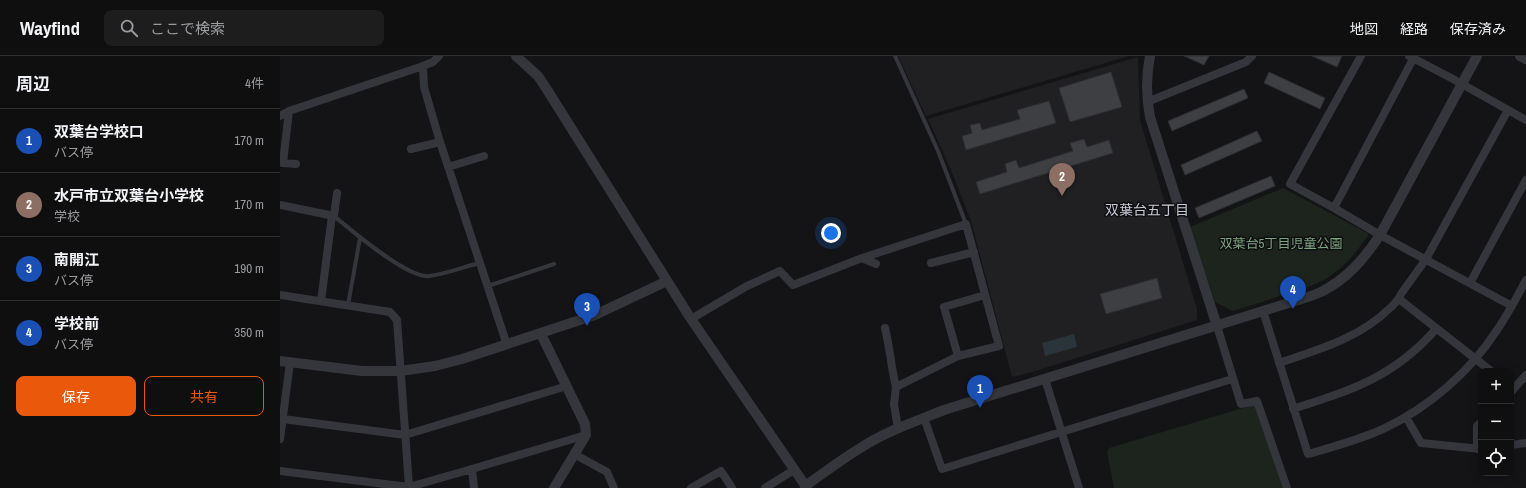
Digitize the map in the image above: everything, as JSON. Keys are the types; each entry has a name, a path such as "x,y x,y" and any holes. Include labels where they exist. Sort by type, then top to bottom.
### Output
{"street":[{"path":"280,116 289,111 423,66 433,62 439,56"},
{"path":"516,56 529,66 538,76 691,319 806,487 863,446 924,418 1263,312 1320,292 1340,281 1356,267 1369,252 1380,235 1477,56"},
{"path":"1150,56 1147,73 1147,102 1217,326 1232,379 1241,404 1257,400 1287,488"},
{"path":"1147,102 1246,62 1252,56"},
{"path":"1361,56 1290,184 1380,235 1512,306"},
{"path":"1520,56 1526,59"},
{"path":"1334,208 1411,57 1526,120"},
{"path":"423,66 424,86 440,142 507,345"},
{"path":"1279,363 1323,349 1357,333 1382,316 1399,299 1426,259 1508,110"},
{"path":"289,111 283,163 296,164"},
{"path":"411,149 440,142"},
{"path":"448,167 484,156"},
{"path":"1470,283 1526,180"},
{"path":"321,302 337,193"},
{"path":"280,205 333,216"},
{"path":"691,319 747,286 780,271 793,285 862,258 966,224 999,346 958,356 896,387"},
{"path":"931,263 974,252"},
{"path":"862,258 876,264"},
{"path":"1263,312 1308,454 1355,440 1406,417 1449,385 1476,359 1497,331 1526,280"},
{"path":"280,361 362,371 400,371 449,363 595,315 667,281"},
{"path":"280,295 390,312 397,320 409,487"},
{"path":"958,356 944,307 985,295"},
{"path":"1399,299 1487,368"},
{"path":"885,328 891,352 892,370 896,387 894,404 898,429"},
{"path":"1294,409 1339,394 1374,378 1406,358 1422,344 1436,328"},
{"path":"541,334 585,424 586,435 554,488"},
{"path":"280,439 290,363"},
{"path":"1514,387 1526,375"},
{"path":"1045,379 1079,488"},
{"path":"924,418 942,469 1232,379"},
{"path":"283,419 405,435 567,386"},
{"path":"1406,417 1421,443 1478,449"},
{"path":"1478,425 1478,438"},
{"path":"280,471 409,487 586,435"},
{"path":"1514,445 1526,443"},
{"path":"574,454 607,472 614,488"},
{"path":"472,469 474,488"},
{"path":"765,488 794,470"},
{"path":"691,488 721,472 732,488"}],"lane":[{"path":"895,56 938,151 966,224"},
{"path":"333,216 360,238 403,268 428,276 480,263"},
{"path":"348,306 360,238"},
{"path":"488,286 554,264"}],"shaded area":[{"path":"898,56 1129,56 926,116"},
{"path":"1138,57 1140,120 1197,309 1197,320 1012,377 971,221 951,170 928,119"},
{"path":"1074,334 1077,347 1045,356 1042,343"}],"green space":[{"name":"双葉台5丁目児童公園","path":"1283,188 1369,234 1347,262 1325,279 1314,285 1232,311 1215,302 1190,227"},
{"path":"1253,405 1256,407 1283,488 1114,488 1107,452 1109,448"}],"building":[{"path":"1184,56 1209,56 1204,65"},
{"path":"1312,56 1342,56 1337,67"},
{"path":"1111,72 1122,107 1070,122 1059,88"},
{"path":"1269,72 1325,98 1320,109 1264,83"},
{"path":"1244,89 1248,98 1172,131 1168,121"},
{"path":"1049,101 1056,123 966,150 962,136 972,133 970,125 980,123 982,130 1020,119 1017,110"},
{"path":"1257,131 1262,141 1185,175 1181,165"},
{"path":"1084,139 1087,147 1109,140 1113,153 980,194 976,182 1007,172 1005,164 1016,160 1019,168 1073,151 1070,143"},
{"path":"1271,176 1275,186 1199,218 1195,208"},
{"path":"1157,278 1162,298 1106,314 1100,294"}],"place":[{"name":"水戸市立双葉台小学校","path":"1062,196"},
{"name":"学校前","path":"1293,309"},
{"name":"南開江","path":"587,326"},
{"name":"双葉台学校口","path":"980,408"}],"district":[{"name":"双葉台五丁目","path":"1147,210"}]}
